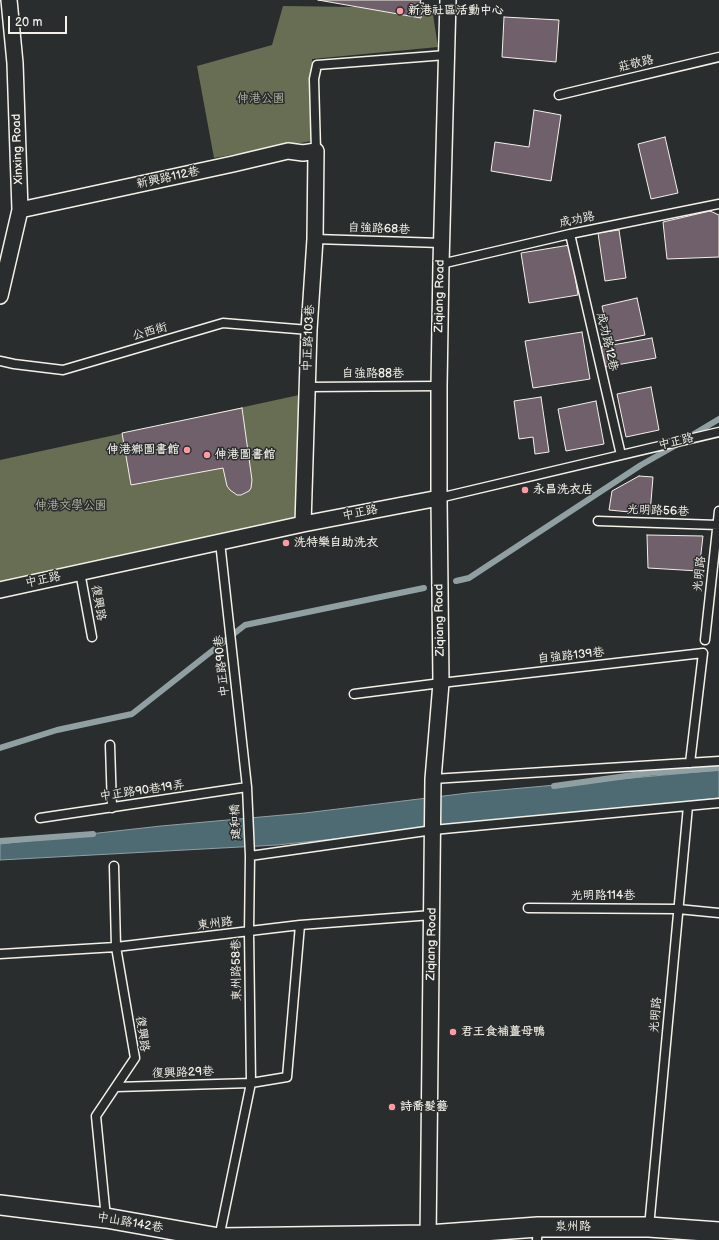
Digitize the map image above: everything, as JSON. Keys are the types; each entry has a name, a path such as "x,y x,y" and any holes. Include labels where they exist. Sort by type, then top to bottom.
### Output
{"street":[{"name":"Xinxing Road","path":"0,296 20,210 15,63 9,0"},
{"name":"Ziqiang Road","path":"428,1237 433,830 432,780 441,683 439,386 441,242 448,0"},
{"name":"新興路112巷","path":"20,210 288,151 303,153 316,151"},
{"name":"中正路103巷","path":"303,524 306,387 315,239 316,151"},
{"name":"中正路","path":"0,590 303,524 439,498"},
{"name":"中山路142巷","path":"0,1204 106,1218 219,1238 428,1237"},
{"name":"泉州路","path":"428,1237 649,1227 719,1232"}],"lane":[{"path":"316,151 314,79 317,65 446,55"},
{"name":"莊敬路","path":"559,94 719,57"},
{"name":"成功路","path":"441,264 570,234 719,204"},
{"name":"成功路12巷","path":"570,234 621,455"},
{"name":"自強路68巷","path":"315,239 441,242"},
{"name":"公西街","path":"0,361 63,370 223,323 309,330"},
{"name":"自強路88巷","path":"306,387 439,386"},
{"name":"中正路","path":"439,498 719,432"},
{"name":"光明路","path":"705,640 719,511"},
{"name":"光明路56巷","path":"598,521 718,525"},
{"name":"中正路90巷","path":"220,542 247,788"},
{"name":"復興路","path":"80,572 92,637"},
{"name":"自強路139巷","path":"354,694 703,653 690,763"},
{"path":"110,745 112,808"},
{"path":"432,780 719,761"},
{"name":"中正路90巷19弄","path":"40,818 247,788"},
{"name":"建和橋","path":"247,788 250,856"},
{"path":"250,856 433,830 719,803"},
{"name":"光明路","path":"649,1227 688,806"},
{"name":"東州路58巷","path":"219,1238 251,1083 249,932 250,856"},
{"name":"復興路","path":"106,1218 96,1116 135,1058 116,948 114,866"},
{"name":"光明路114巷","path":"528,908 678,909 719,913"},
{"name":"東州路","path":"0,954 116,948 300,925 432,915"},
{"path":"251,1083 288,1078 300,925"},
{"name":"復興路29巷","path":"116,1087 251,1083"}],"green space":[{"name":"伸港公園","path":"283,6 432,8 438,47 312,59 312,141 214,158 197,66 272,45"},
{"name":"伸港文學公園","path":"299,395 298,519 0,583 0,460"}],"water":[{"path":"719,770 719,798 277,845 0,860 0,844 161,826 305,813 468,793"}],"building":[{"name":"新港社區活動中心","path":"318,0 421,0 420,3 424,3 421,18"},
{"path":"504,17 559,20 556,62 502,57"},
{"path":"534,110 561,115 551,181 491,171 495,142 529,147"},
{"path":"665,137 678,193 651,199 638,144"},
{"path":"710,211 719,215 719,257 667,259 663,222"},
{"path":"619,230 626,278 605,281 598,233"},
{"path":"570,245 578,295 529,303 521,253"},
{"path":"637,298 645,335 610,342 602,306"},
{"path":"582,332 590,379 533,388 525,341"},
{"path":"652,338 656,358 605,367 601,347"},
{"path":"651,387 659,430 626,437 617,394"},
{"path":"541,397 549,452 535,454 533,437 519,439 514,401"},
{"path":"596,401 604,444 566,451 558,409"},
{"name":"伸港鄉圖書館","path":"242,408 252,480 249,491 241,495 237,495 230,490 227,486 223,468 131,485 122,433"},
{"path":"639,476 653,477 650,514 609,510 612,491"},
{"path":"647,535 703,536 699,571 648,568"}],"waterway":[{"path":"689,437 719,419"},
{"path":"456,581 469,578 641,465 678,444"},
{"path":"0,748 57,730 132,714 245,625 424,588"},
{"path":"554,786 648,773 719,768"},
{"path":"0,841 93,834"}],"place":[{"name":"新港社區活動中心","path":"400,11"},
{"name":"伸港鄉圖書館","path":"187,450"},
{"name":"伸港圖書館","path":"207,455"},
{"name":"永昌洗衣店","path":"525,490"},
{"name":"洗特樂自助洗衣","path":"286,543"},
{"name":"君王食補薑母鴨","path":"453,1032"},
{"name":"詩喬髮藝","path":"392,1107"}]}
